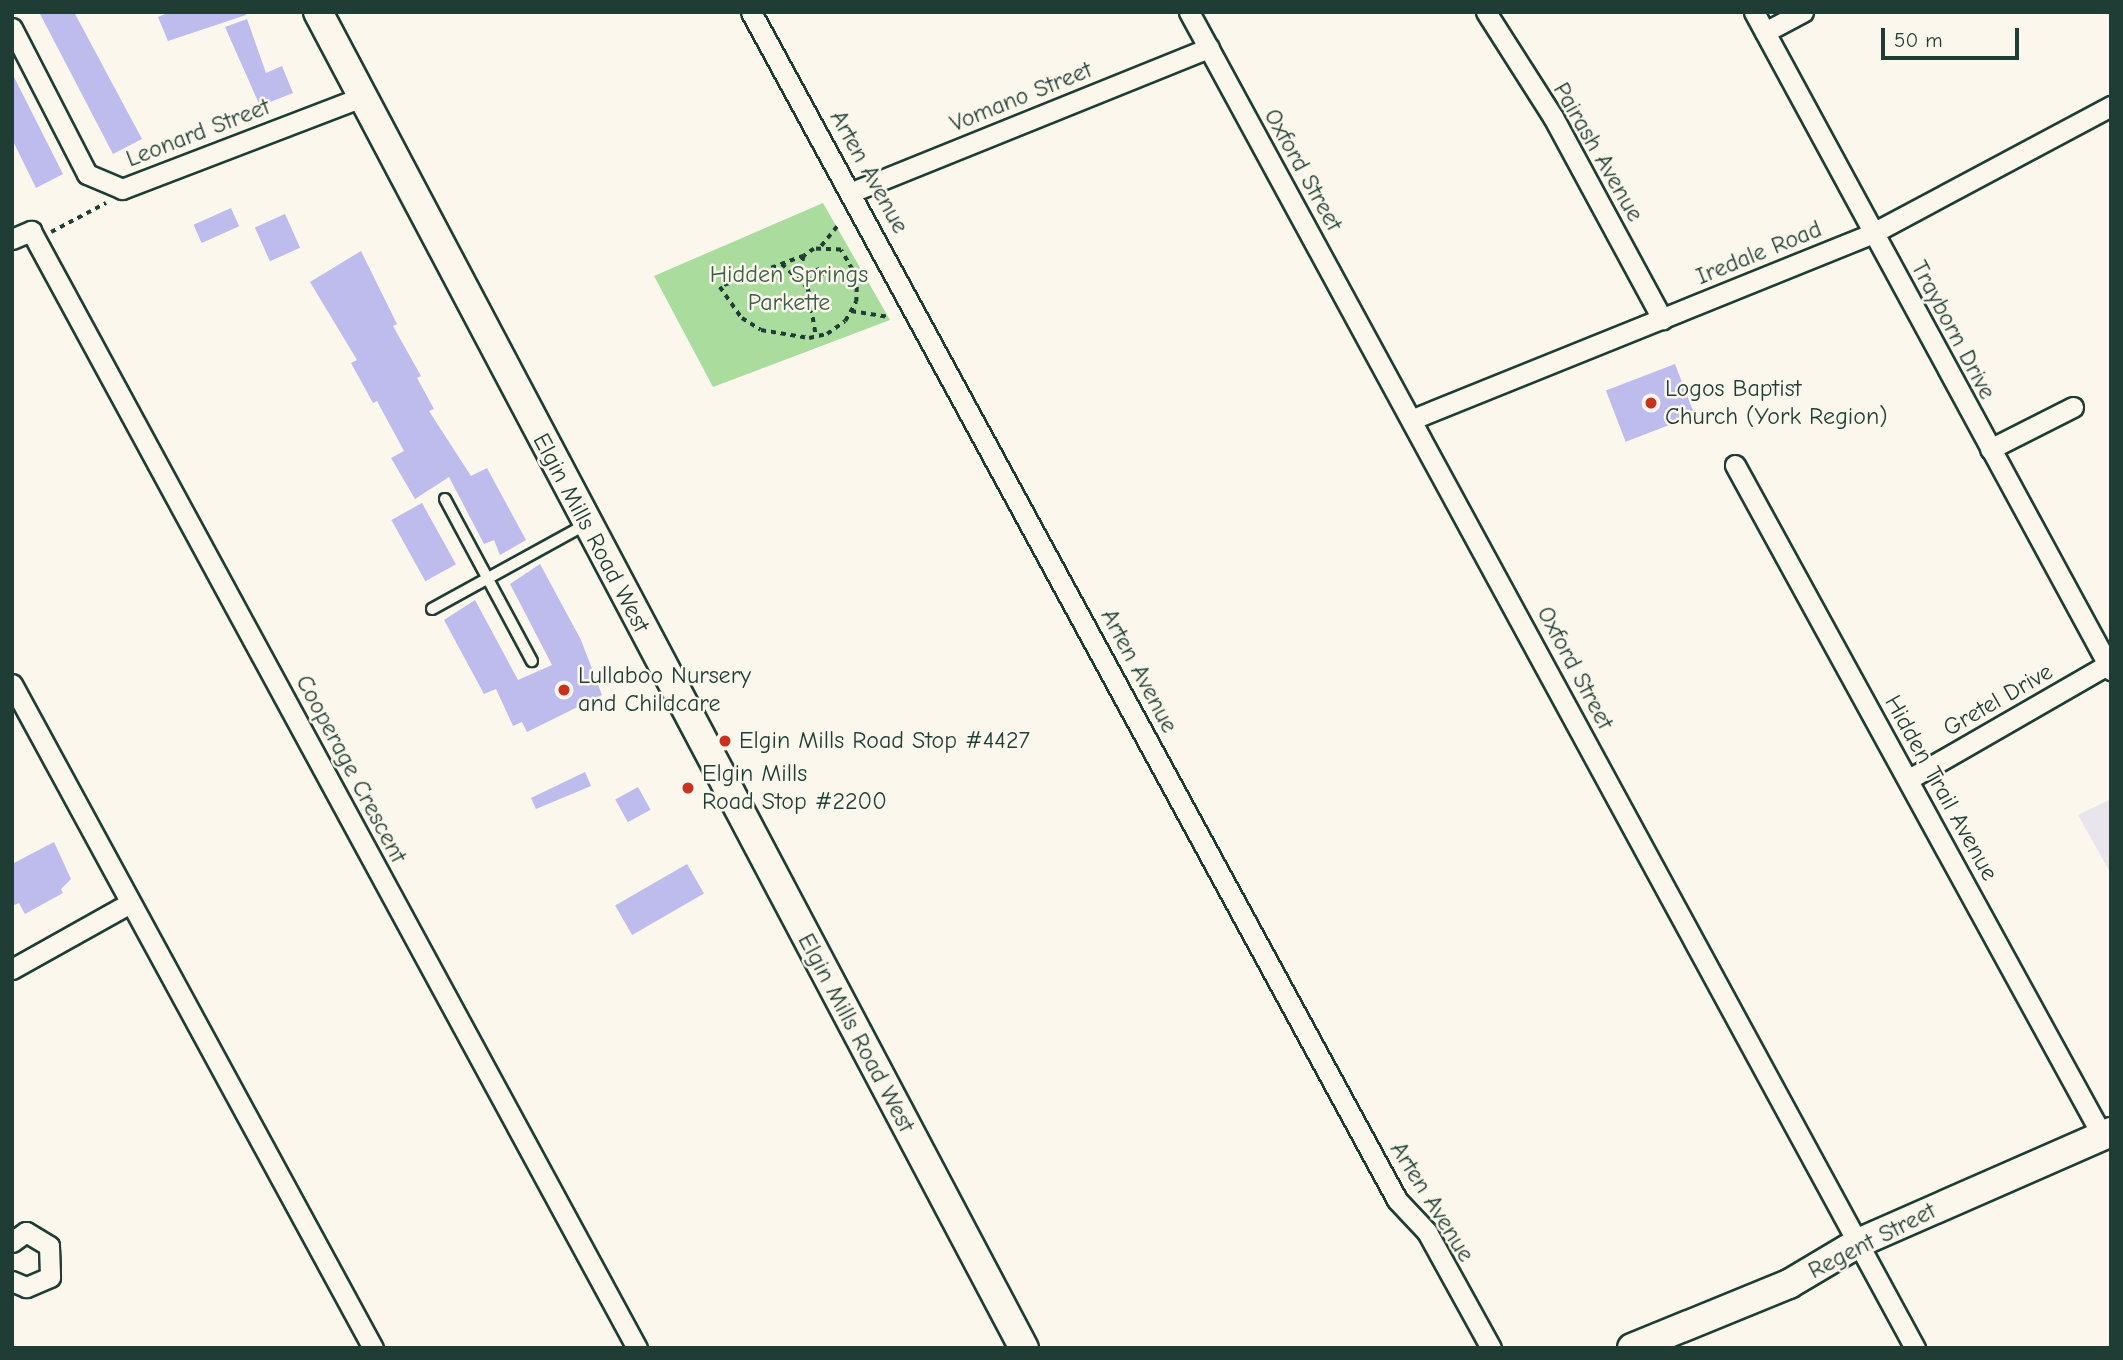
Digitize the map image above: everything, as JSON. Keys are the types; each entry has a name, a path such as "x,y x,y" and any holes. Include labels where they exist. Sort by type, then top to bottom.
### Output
{"main road":[{"name":"Elgin Mills Road West","path":"318,12 586,524 1024,1348"},
{"name":"Regent Street","path":"1632,1348 1789,1283 1858,1243 2106,1134"}],"street":[{"name":"Arten Avenue","path":"751,12 852,192 1397,1200 1427,1232 1490,1348"},
{"name":"Oxford Street","path":"1189,12 1413,419 1915,1348"},
{"name":"Pairash Avenue","path":"1486,12 1553,117 1662,319"},
{"name":"Trayborn Drive","path":"1754,12 2110,666"},
{"path":"1765,32 1803,12"},
{"name":"Leonard Street","path":"12,28 87,174 122,189 364,96"},
{"name":"Vomano Street","path":"852,192 1209,48"},
{"name":"Iredale Road","path":"1413,419 1873,233 2111,106"},
{"name":"Cooperage Crescent","path":"12,239 32,231 637,1348"},
{"path":"1990,449 2073,407"},
{"name":"Hidden Trail Avenue","path":"1735,465 2106,1134"},
{"name":"Gretel Drive","path":"1909,779 2110,666"},
{"path":"12,684 373,1348"},
{"path":"12,969 130,903"},
{"path":"12,1242 26,1232 49,1246 50,1278 26,1287 12,1281"}],"lane":[{"path":"445,499 531,662"},
{"path":"432,609 586,524"}],"path":[{"path":"55,240 51,232 91,214 122,189"},
{"path":"820,248 842,250 852,262 857,278 856,302 845,321 816,336 783,337 761,330 742,318 720,287 820,248 839,224"},
{"path":"804,256 802,268 811,282 823,274 820,269 814,272"},
{"path":"782,264 808,288 816,336"},
{"path":"851,311 888,317"}],"shaded area":[{"path":"2111,799 2111,874 2078,815"}],"green space":[{"name":"Hidden Springs Parkette","path":"823,203 890,320 713,387 654,276"}],"building":[{"path":"39,12 74,12 142,139 113,154"},
{"path":"170,12 245,12 246,15 168,41 158,17"},
{"path":"247,19 266,73 282,66 293,93 260,106 225,27"},
{"path":"12,73 63,174 36,188 12,139"},
{"path":"231,208 239,226 202,243 194,225"},
{"path":"285,214 300,248 270,261 255,227"},
{"path":"361,251 397,324 393,326 421,376 417,378 434,409 429,411 471,476 487,468 526,540 500,555 494,540 484,544 449,477 415,499 391,458 404,451 377,401 373,403 351,363 357,360 310,282"},
{"name":"Logos Baptist Church (York Region)","path":"1675,364 1695,415 1626,442 1606,391"},
{"path":"422,503 456,564 425,581 391,520"},
{"path":"540,564 581,640 602,695 527,732 522,722 513,726 496,689 484,694 444,620 475,600 518,680 552,665 510,584"},
{"path":"585,772 591,786 536,809 531,798"},
{"path":"638,787 651,810 628,822 615,800"},
{"path":"54,842 71,879 61,889 63,893 25,914 19,903 12,906 12,864"},
{"path":"687,864 704,893 632,935 615,906"}],"place":[{"name":"Logos Baptist Church (York Region)","path":"1651,403"},
{"name":"Lullaboo Nursery and Childcare","path":"564,690"},
{"name":"Elgin Mills Road Stop #4427","path":"725,741"},
{"name":"Elgin Mills Road Stop #2200","path":"688,788"}]}
